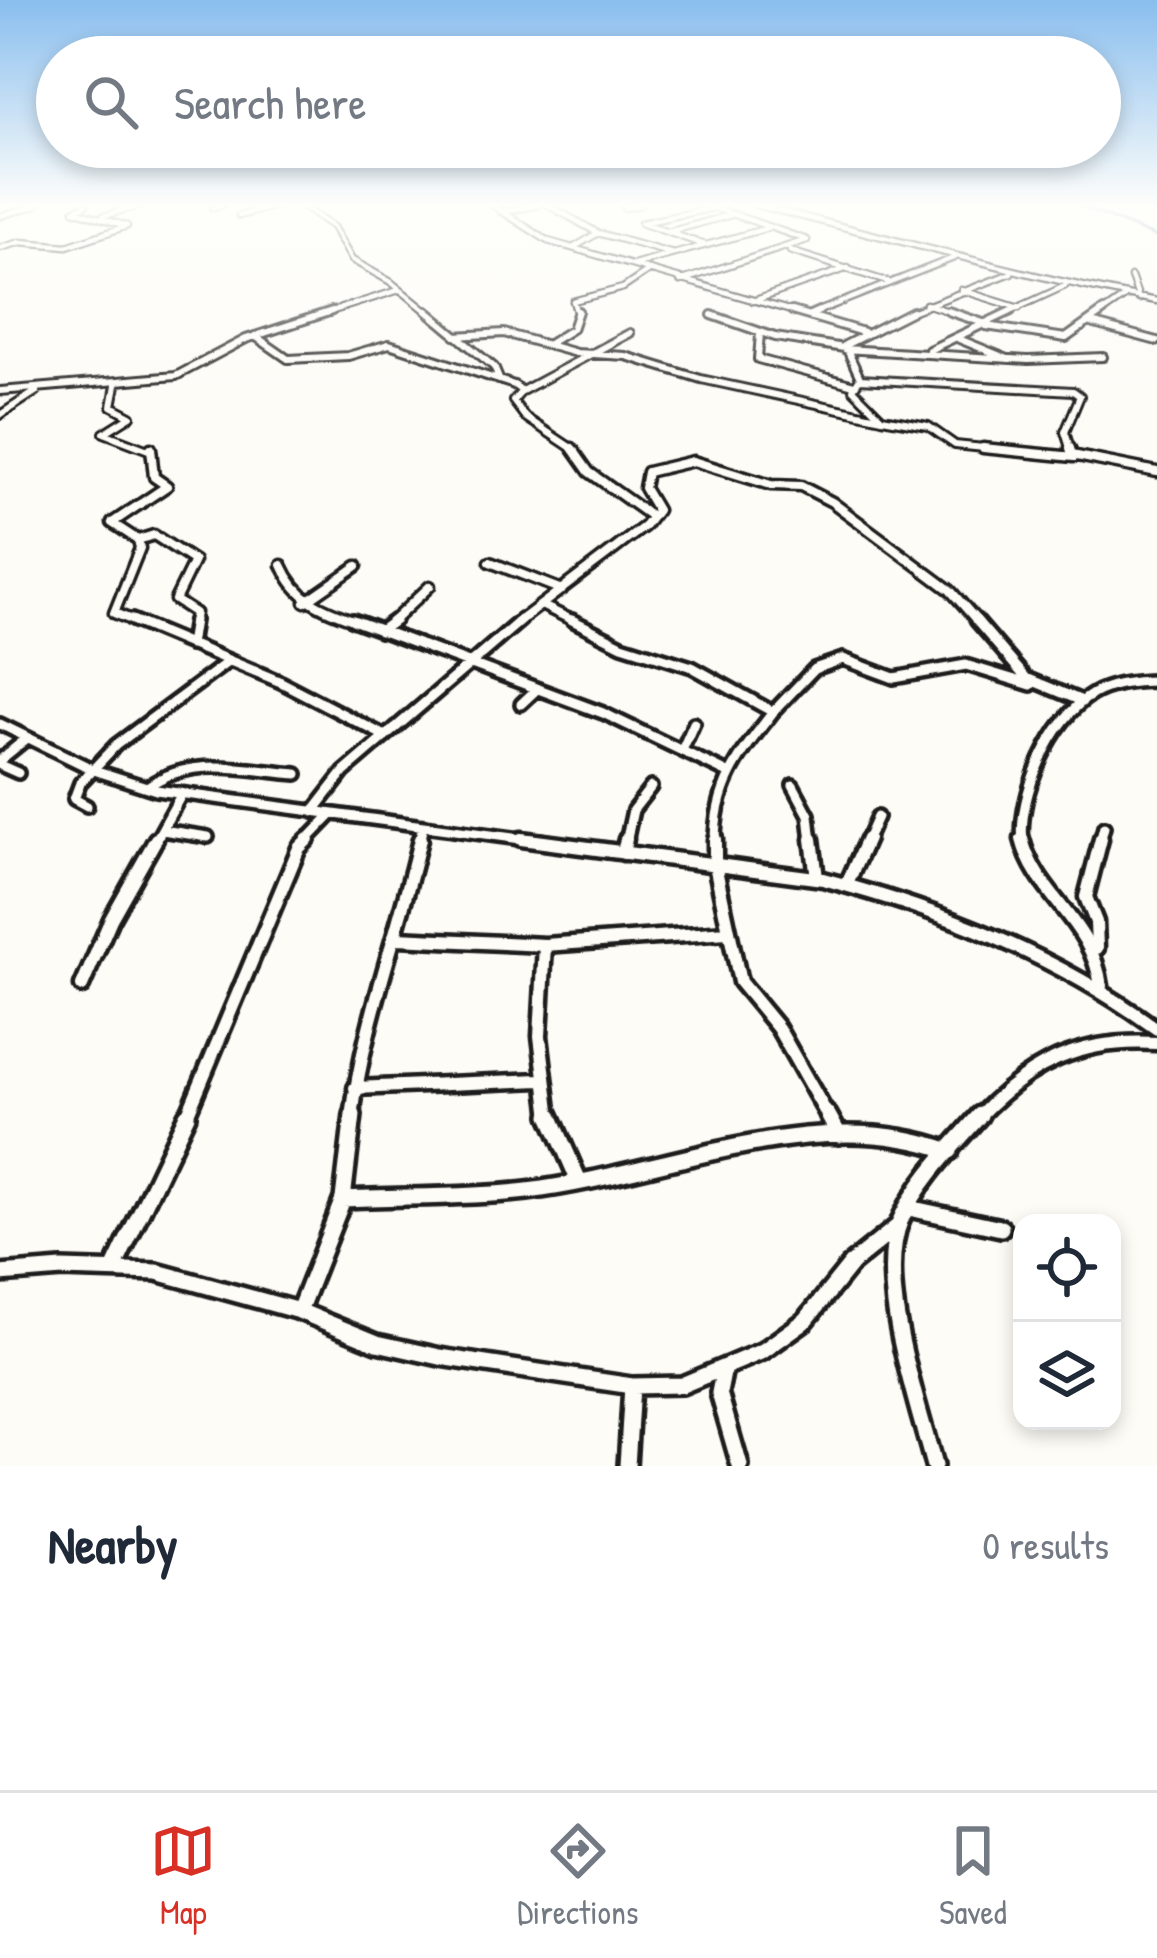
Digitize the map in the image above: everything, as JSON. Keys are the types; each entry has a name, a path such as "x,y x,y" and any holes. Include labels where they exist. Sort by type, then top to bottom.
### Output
{"street":[{"path":"373,273 494,368 500,380"},
{"path":"548,344 572,329 578,310 573,301 619,290 645,273"},
{"path":"659,273 863,332"},
{"path":"678,281 703,273"},
{"path":"753,301 832,273"},
{"path":"863,273 888,282"},
{"path":"808,315 911,273"},
{"path":"844,349 863,332 1009,273"},
{"path":"1012,273 1157,302"},
{"path":"1131,277 1139,298"},
{"path":"924,352 1065,286"},
{"path":"0,391 116,385 186,373 255,336 399,290"},
{"path":"960,290 1019,308"},
{"path":"926,304 987,326 1058,340 1126,296"},
{"path":"712,315 760,333 844,349 1008,359 1103,357"},
{"path":"1091,322 1156,340"},
{"path":"455,336 504,333 592,353 634,357 701,380 928,426 959,446 1074,457 1157,472"},
{"path":"630,333 512,399 526,417 566,442 589,472 652,517"},
{"path":"760,333 758,359 857,382 1073,391 1080,400 1065,432 1074,457"},
{"path":"255,336 288,359 348,356 389,344 522,391"},
{"path":"958,339 1008,359"},
{"path":"844,349 857,382 882,418"},
{"path":"116,385 112,406 131,416 104,433 151,448 154,477 167,486 112,523 137,539 140,548 114,613 229,661 386,736"},
{"path":"0,415 42,388"},
{"path":"313,812 344,772 463,665 652,517 657,510 644,488 646,472 675,461 693,461 774,485 801,486 832,502 950,590 1036,686"},
{"path":"137,539 154,535 194,561 175,600 196,613 190,645"},
{"path":"490,562 562,590"},
{"path":"282,565 304,602 537,689 683,748 726,772"},
{"path":"304,602 357,566"},
{"path":"380,631 413,608 430,586"},
{"path":"543,606 622,644 692,667 773,712"},
{"path":"839,1135 778,1028 740,982 715,865 715,808 726,772 814,669 843,659 894,678 966,665 1082,700"},
{"path":"87,806 74,796 94,770 148,719 229,661"},
{"path":"1096,949 1029,858 1019,829 1044,761 1082,700 1126,683 1157,681"},
{"path":"521,704 537,689"},
{"path":"683,748 694,723"},
{"path":"2,727 94,770 182,795 847,884 964,920 1101,986 1157,1029"},
{"path":"18,772 0,763 26,739"},
{"path":"146,787 163,772 185,768 297,774"},
{"path":"793,784 809,815 818,878"},
{"path":"623,853 633,810 651,787"},
{"path":"82,986 111,919 182,795"},
{"path":"114,1268 181,1130 299,848 332,814"},
{"path":"847,884 877,817"},
{"path":"299,1311 343,1199 356,1088 423,826"},
{"path":"1101,986 1096,922 1086,896 1104,827"},
{"path":"162,830 208,837"},
{"path":"398,938 545,945 727,932"},
{"path":"545,945 540,1080 562,1155 578,1179"},
{"path":"0,1274 114,1268 157,1272 299,1311 377,1343 632,1386 682,1385 723,1372 806,1320 851,1264 898,1226 977,1114 1048,1055 1080,1044 1157,1043"},
{"path":"356,1088 540,1080"},
{"path":"343,1199 510,1192 696,1154 884,1130 950,1151"},
{"path":"909,1208 1001,1228"},
{"path":"898,1226 895,1269 902,1335 934,1466"},
{"path":"723,1372 719,1394 740,1466"},
{"path":"627,1466 632,1386"}]}
